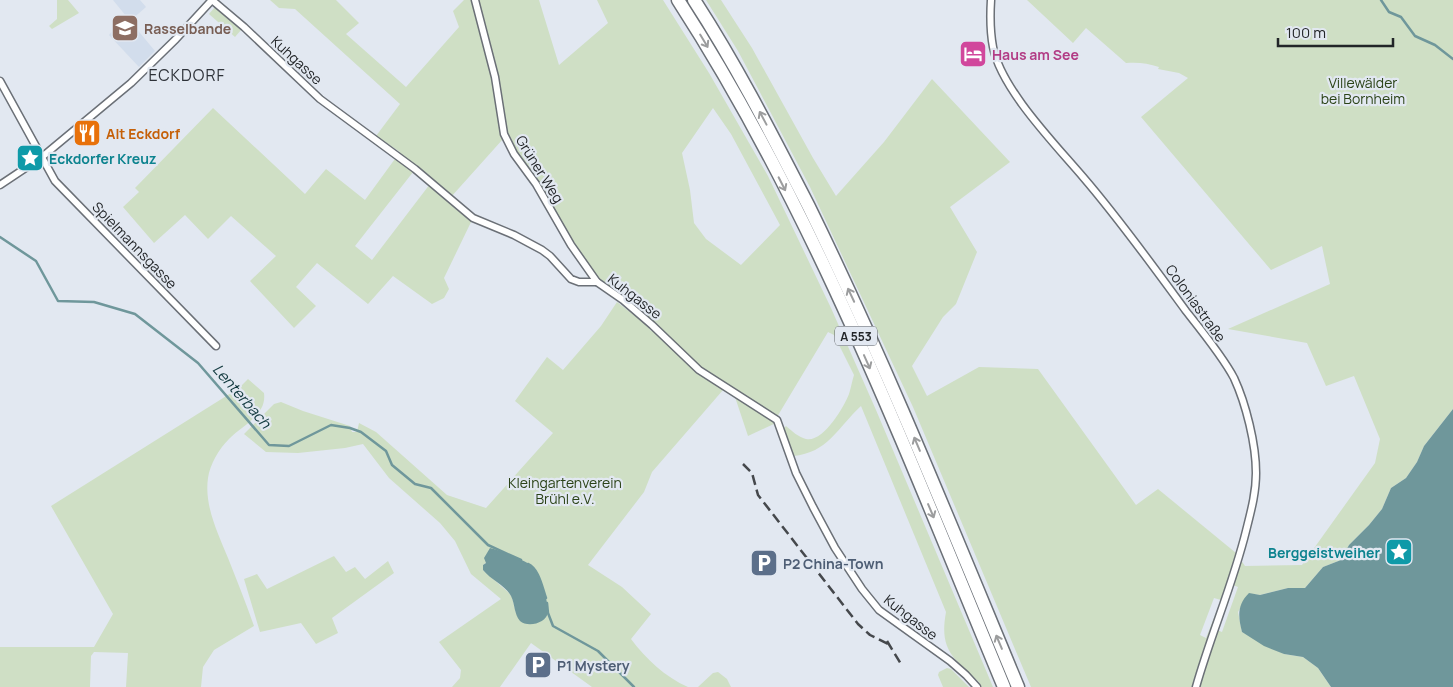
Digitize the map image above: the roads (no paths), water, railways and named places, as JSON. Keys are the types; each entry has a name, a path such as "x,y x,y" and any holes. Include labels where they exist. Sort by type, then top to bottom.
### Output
{"highway":[{"name":"A 553","path":"678,0 749,120 840,301 894,423 1004,687"},
{"name":"A 553","path":"694,0 760,113 852,296 906,419 1018,687"}],"street":[{"path":"0,185 42,157 131,82 176,39 212,0"},
{"name":"Kuhgasse","path":"212,0 244,27 320,99 416,169 473,218 531,243 550,256 571,279 579,282 597,282 623,300 699,370 777,420 796,473 813,507 835,548 862,589 874,605 892,621 950,661 977,687"},
{"name":"Grüner Weg","path":"475,0 495,77 504,134 514,154 536,184 571,244 597,282"},
{"name":"Coloniastraße","path":"991,0 990,21 993,49 1006,81 1050,138 1103,201 1211,344 1233,377 1245,409 1254,447 1256,472 1254,497 1234,575 1196,687"},
{"name":"Spielmannsgasse","path":"0,81 55,181 216,346"}],"waterway":[{"path":"1381,0 1389,12 1401,17 1415,36 1435,45 1453,59"},
{"name":"Lenterbach","path":"0,237 36,261 58,301 94,302 135,314 198,363 269,445 289,446 331,425 361,432 386,451 392,465 415,484 431,488 488,545 521,560"},
{"name":"Lenterbach","path":"528,564 535,570 546,598"},
{"name":"Lenterbach","path":"547,603 548,613 553,626 598,651 634,687"}],"railway":[{"path":"743,464 752,473 758,495 858,624 870,635 890,645"},
{"path":"887,641 901,664 899,664"}],"place":[{"name":"Rasselbande","path":"125,28"},
{"name":"Haus am See","path":"973,54"},
{"name":"Alt Eckdorf","path":"87,133"},
{"name":"Eckdorfer Kreuz","path":"30,158"},
{"name":"Berggeistweiher","path":"1399,552"},
{"name":"P2 China-Town","path":"764,563"},
{"name":"P1 Mystery","path":"538,665"}],"district":[{"name":"ECKDORF","path":"187,75"}],"park label":[{"name":"Villewälder bei Bornheim","path":"1363,90"},
{"name":"Kleingartenverein Brühl e.V.","path":"565,490"}]}
